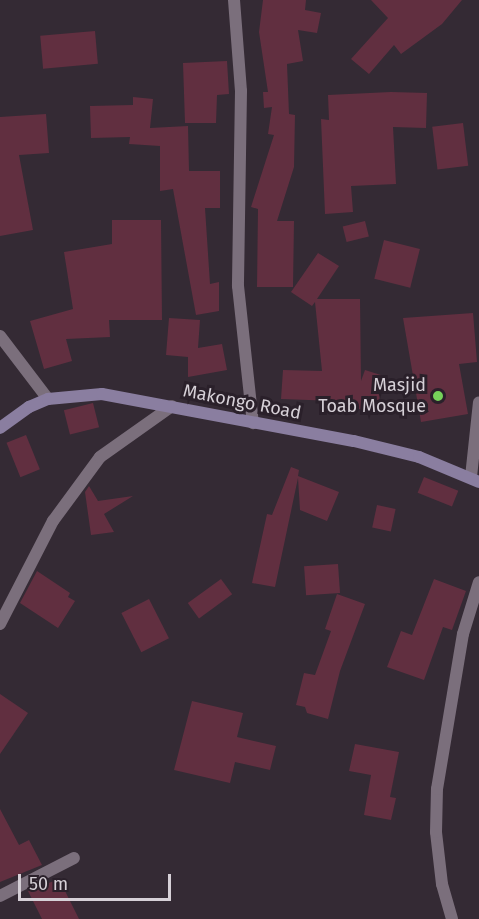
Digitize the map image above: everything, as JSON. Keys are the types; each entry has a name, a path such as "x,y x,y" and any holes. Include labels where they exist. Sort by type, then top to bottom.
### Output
{"street":[{"path":"234,0 241,91 238,286 253,423"},
{"path":"0,336 48,399"},
{"name":"Makongo Road","path":"0,428 29,407 48,399 102,394 172,406 419,457 475,480"},
{"path":"475,480 479,402"},
{"path":"0,624 53,521 100,457 172,406"},
{"path":"452,919 442,884 436,832 437,789 463,634 479,582"},
{"path":"0,896 74,858"}],"building":[{"path":"263,0 306,0 305,10 321,13 317,33 298,30 303,61 287,64 289,114 295,115 294,167 277,221 294,221 293,287 257,287 258,209 251,207 274,135 268,134 272,107 264,108 263,92 268,92 259,32"},
{"path":"371,0 462,0 442,24 401,54 394,45 369,74 351,59 388,18"},
{"path":"95,31 98,64 43,69 40,36"},
{"path":"227,61 229,94 217,95 216,123 185,123 183,63"},
{"path":"427,93 426,128 393,127 396,184 351,186 353,212 325,214 321,119 329,120 328,95"},
{"path":"133,97 153,99 150,128 188,126 189,171 220,171 220,208 205,208 210,284 219,282 219,311 196,315 173,189 160,191 160,146 129,144 130,137 91,138 90,106 133,105"},
{"path":"46,114 49,153 19,155 33,230 0,236 0,117"},
{"path":"463,123 468,166 437,169 432,127"},
{"path":"112,220 161,220 162,320 109,320 110,337 66,339 72,361 44,369 30,321 73,309 64,252 112,244"},
{"path":"365,221 369,237 347,242 343,227"},
{"path":"384,240 420,249 410,288 374,279"},
{"path":"318,253 339,266 317,299 360,299 361,381 365,370 387,377 374,414 336,401 281,399 283,370 322,371 315,302 312,306 291,292"},
{"path":"473,313 477,362 459,364 468,414 421,422 403,318"},
{"path":"169,318 200,320 198,348 222,344 227,370 188,377 188,357 166,355"},
{"path":"93,403 99,427 70,435 64,410"},
{"path":"26,435 40,469 20,477 7,443"},
{"path":"291,467 299,470 298,476 339,492 327,521 300,510 298,478 275,587 252,583 267,514 272,515"},
{"path":"424,477 458,491 452,507 418,493"},
{"path":"89,486 98,501 133,496 104,514 114,532 91,535 85,492"},
{"path":"377,505 396,509 391,531 372,527"},
{"path":"338,564 340,593 306,595 304,566"},
{"path":"37,571 70,593 68,597 75,601 58,628 20,603"},
{"path":"221,579 232,594 199,618 188,603"},
{"path":"434,579 466,591 452,630 443,627 424,680 387,667 401,631 412,635"},
{"path":"337,594 365,604 340,671 328,719 307,713 305,707 296,705 304,673 315,675 331,631 325,629"},
{"path":"149,599 169,638 141,652 121,613"},
{"path":"0,694 28,713 0,754"},
{"path":"192,701 243,713 237,737 276,746 270,770 235,762 230,783 174,770"},
{"path":"355,744 399,752 390,797 396,798 391,820 364,815 371,775 349,771"},
{"path":"0,809 19,845 29,840 42,865 0,882"},
{"path":"59,879 79,919 42,919 28,891"}],"place":[{"name":"Masjid Toab Mosque","path":"438,396"}]}
